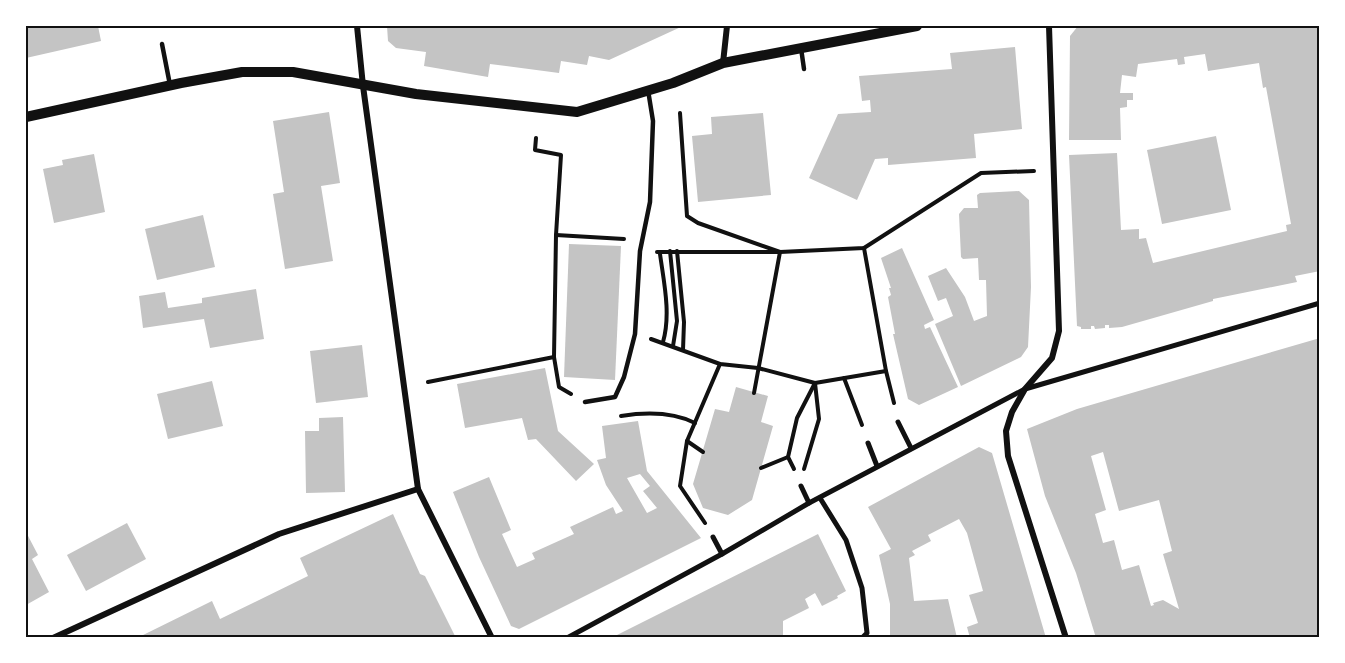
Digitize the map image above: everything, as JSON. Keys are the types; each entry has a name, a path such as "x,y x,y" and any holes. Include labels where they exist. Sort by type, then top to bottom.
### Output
{"street":[{"path":"357,26 363,86 418,489 492,638"},
{"path":"723,63 727,26"},
{"path":"26,117 242,72 293,72 416,94 577,112 673,83 723,63 917,26"},
{"path":"1049,26 1059,331 1052,358 1025,388 1012,412 1006,431 1008,456 1066,638"},
{"path":"567,638 722,554 809,503 1025,388 1320,303"},
{"path":"898,422 910,448"},
{"path":"868,443 877,466"},
{"path":"801,486 809,503"},
{"path":"53,638 279,534 418,489"},
{"path":"820,498 846,540 862,588 867,633 862,638"},
{"path":"713,537 722,554"}],"lane":[{"path":"162,44 170,86"},
{"path":"801,48 804,69"},
{"path":"585,402 615,398 624,377 635,334 640,251 650,202 653,121 648,90"}],"path":[{"path":"680,113 687,216 698,223 780,252"},
{"path":"536,138 535,150 561,155 556,235 554,357 559,387 585,402"},
{"path":"663,342 668,314 658,252 780,252 864,248 981,173 1053,170"},
{"path":"556,235 622,237"},
{"path":"864,248 886,371 898,422"},
{"path":"670,251 677,321 673,346"},
{"path":"677,251 684,322 683,350"},
{"path":"754,393 780,252"},
{"path":"654,340 720,364 758,368 815,383 886,371"},
{"path":"428,382 554,357"},
{"path":"700,516 680,486 687,441 720,364"},
{"path":"844,378 868,443"},
{"path":"796,473 788,457 797,418 815,383"},
{"path":"803,473 819,419 815,383"},
{"path":"614,418 637,413 680,415 695,423"},
{"path":"687,441 703,452"},
{"path":"761,468 788,457"}],"building":[{"path":"26,26 98,26 101,41 26,58"},
{"path":"387,26 683,26 609,60 589,56 587,65 561,61 559,73 490,64 488,77 424,66 426,52 396,48 388,41"},
{"path":"1078,26 1320,26 1320,271 1295,276 1297,282 1213,299 1213,301 1122,327 1109,328 1109,325 1105,325 1105,328 1095,329 1091,326 1091,329 1081,329 1077,326 1069,155 1117,153 1121,230 1139,229 1139,239 1146,238 1153,263 1287,231 1286,225 1291,224 1266,87 1263,88 1259,63 1208,71 1205,54 1184,57 1185,64 1178,65 1177,59 1138,64 1136,77 1122,75 1120,93 1133,93 1133,100 1127,100 1127,107 1120,108 1121,140 1069,140 1070,36"},
{"path":"1015,47 1022,129 974,134 976,158 888,165 888,158 875,159 857,200 809,178 838,114 871,112 870,100 862,101 859,76 952,69 950,53"},
{"path":"329,112 340,183 321,186 333,261 285,269 273,194 284,192 273,121"},
{"path":"763,113 771,195 698,202 692,136 712,134 711,117"},
{"path":"1216,136 1231,210 1162,224 1147,150"},
{"path":"94,154 105,212 54,223 43,169 63,165 62,160"},
{"path":"1019,191 1029,200 1031,287 1028,347 1021,357 961,386 935,324 953,316 946,298 938,301 928,276 946,268 965,297 974,321 987,316 986,280 979,280 978,258 963,259 961,257 959,214 964,208 978,208 977,195 980,193"},
{"path":"203,215 215,267 157,280 145,229"},
{"path":"569,244 621,246 615,380 564,377"},
{"path":"902,248 934,320 924,325 925,329 930,327 958,387 919,405 908,399 893,334 895,334 888,297 891,295 889,288 891,288 881,258"},
{"path":"256,289 264,339 210,348 204,319 143,328 139,296 165,292 168,308 202,303 202,298"},
{"path":"1320,338 1320,638 1096,638 1076,573 1045,496 1027,429 1077,409","holes":["1103,452 1119,511 1159,500 1172,551 1163,554 1179,609 1163,600 1151,606 1139,565 1122,570 1114,540 1103,543 1095,514 1106,510 1091,456"]},
{"path":"362,345 368,397 316,403 310,351"},
{"path":"545,368 558,431 594,464 576,481 536,439 528,440 522,418 465,428 457,384"},
{"path":"212,381 223,426 168,439 157,394"},
{"path":"736,387 768,396 761,422 773,426 752,500 728,515 703,508 693,484 715,409 729,412"},
{"path":"343,417 345,492 306,493 305,431 319,431 319,418"},
{"path":"638,421 647,471 701,538 519,629 511,626 479,557 453,492 489,477 511,530 502,534 517,567 535,559 532,553 574,534 570,527 613,507 616,514 623,511 606,485 597,460 606,458 602,426","holes":["640,474 650,486 643,491 657,508 647,513 627,478"]},
{"path":"979,447 992,453 1046,638 970,638 967,627 978,623 969,595 983,591 967,533 959,519 928,535 931,541 912,551 915,555 909,558 914,601 948,599 957,638 890,638 890,604 879,555 891,549 868,507"},
{"path":"393,514 420,574 425,576 456,638 137,638 212,601 220,619 308,576 300,558"},
{"path":"127,523 146,559 86,591 67,555"},
{"path":"26,532 38,555 32,559 49,592 26,605"},
{"path":"818,534 846,591 822,606 815,593 805,599 809,608 783,621 783,638 611,638"}]}
